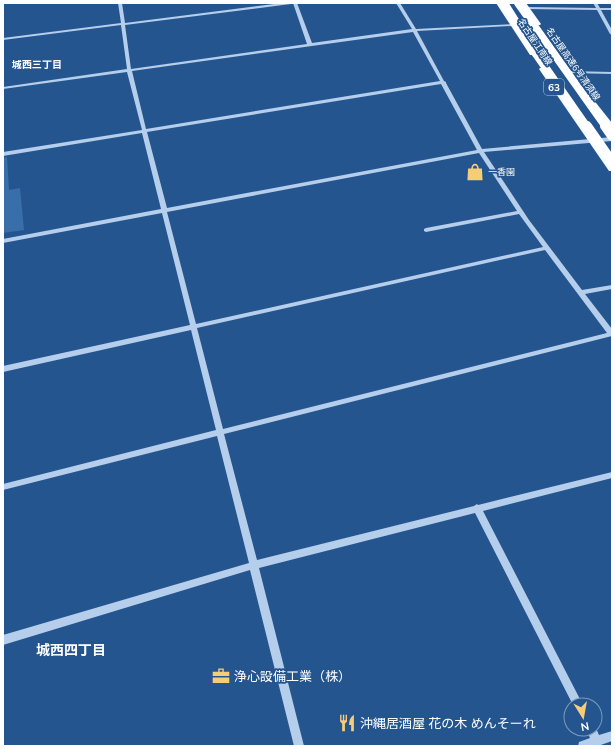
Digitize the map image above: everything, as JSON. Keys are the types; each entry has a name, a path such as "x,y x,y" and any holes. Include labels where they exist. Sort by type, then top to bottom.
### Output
{"highway":[{"path":"504,3 536,54 612,162"},
{"name":"名古屋高速6号清須線","path":"518,3 612,136"}],"main road":[{"name":"名古屋江南線","path":"499,3 512,25 591,141 612,169"},
{"name":"名古屋江南線","path":"525,6 612,128"}],"street":[{"path":"120,3 129,70 299,746"},
{"path":"3,39 291,3"},
{"path":"295,3 310,45"},
{"path":"3,487 612,334 546,248 481,151 416,30 398,3"},
{"path":"595,3 612,34"},
{"path":"525,6 612,9"},
{"path":"3,88 416,30 512,25"},
{"path":"571,72 612,73"},
{"path":"3,154 444,82"},
{"path":"3,241 481,151 612,139"},
{"path":"426,230 522,212"},
{"path":"3,369 546,248"},
{"path":"580,293 612,287"},
{"path":"3,640 254,565 612,475"},
{"path":"477,508 574,697"},
{"path":"583,746 612,736"},
{"path":"595,737 597,741"}],"shaded area":[{"path":"7,157 9,190 20,188 24,230 3,233 3,158"}],"place":[{"name":"一香園","path":"475,172"},
{"name":"浄心設備工業（株）","path":"221,676"},
{"name":"沖縄居酒屋 花の木 めんそーれ","path":"347,723"}],"district":[{"name":"城西三丁目","path":"37,64"},
{"name":"城西四丁目","path":"71,650"}]}
